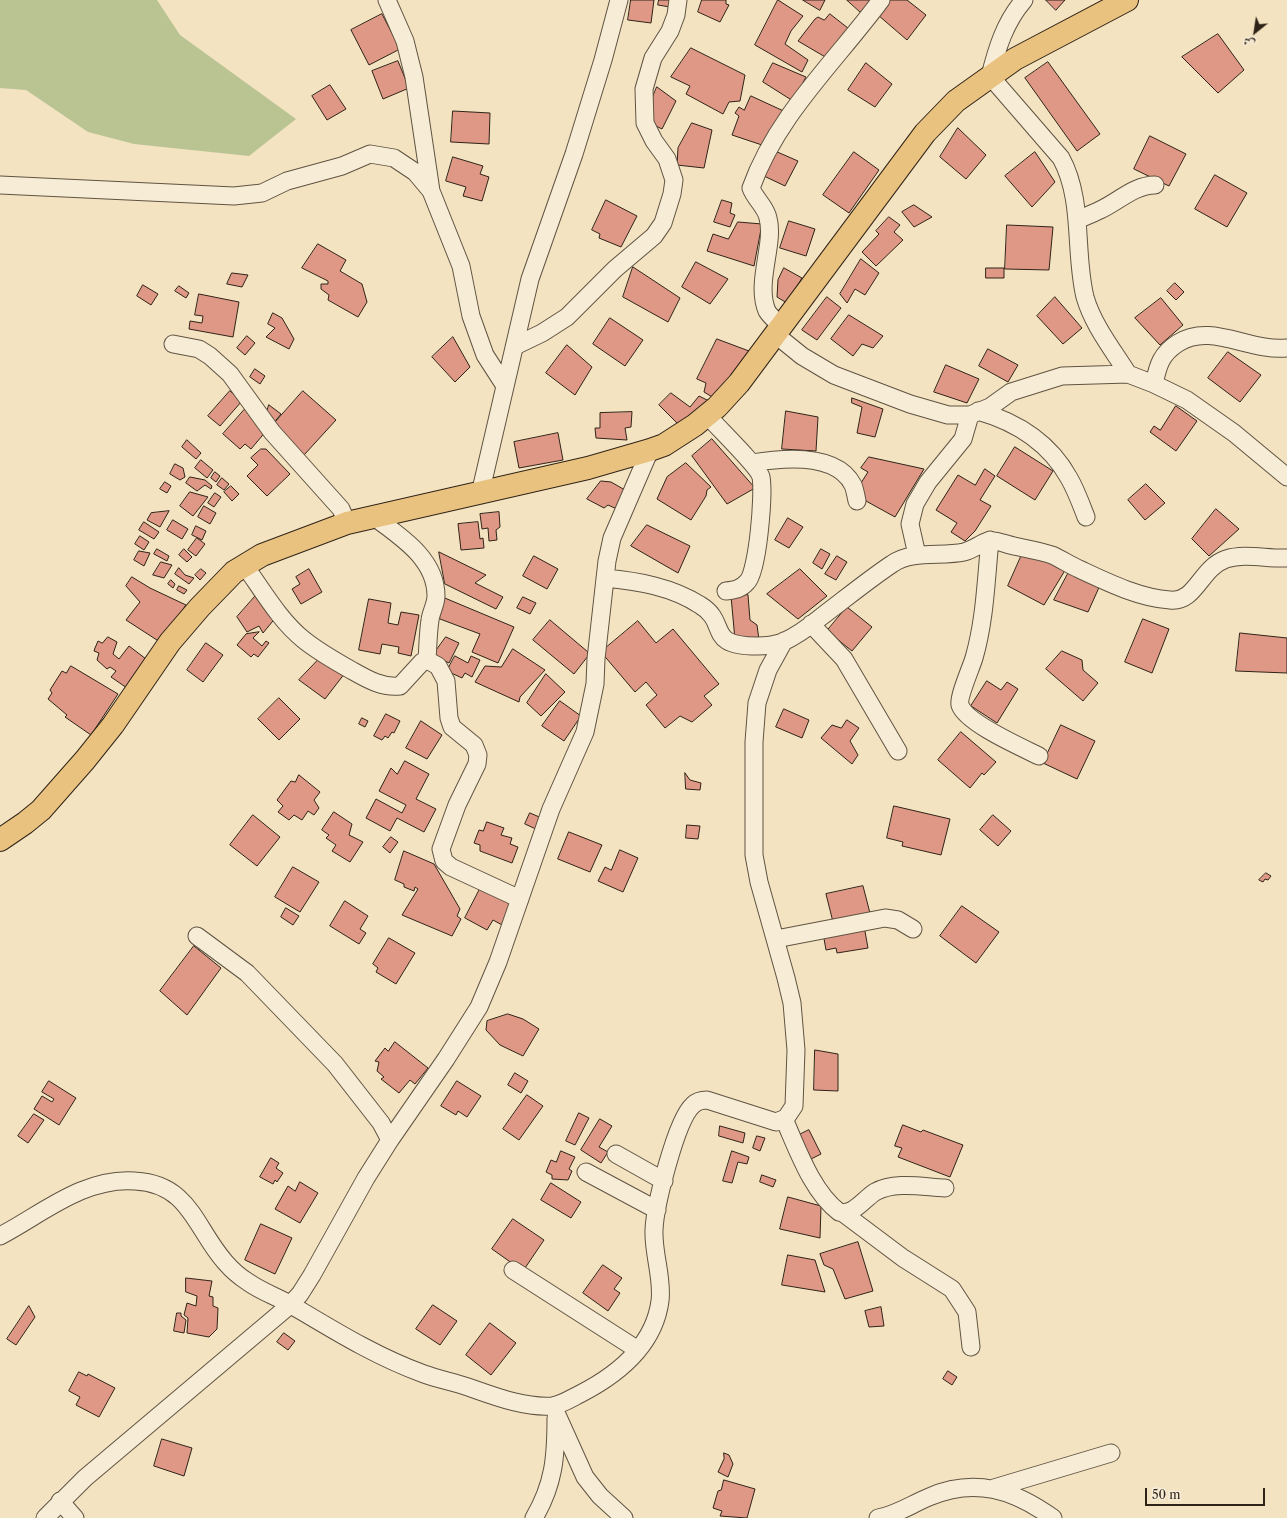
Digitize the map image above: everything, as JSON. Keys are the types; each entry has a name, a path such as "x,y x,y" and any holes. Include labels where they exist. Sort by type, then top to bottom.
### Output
{"main road":[{"path":"0,840 25,823 59,791 113,725 170,642 200,607 234,572 262,555 347,523 480,494 588,468 650,450 664,445 707,415 739,383 925,133 956,102 1014,59 1126,0"}],"street":[{"path":"387,0 405,41 414,77 431,191 462,266 471,316 485,355 505,386"},
{"path":"480,494 530,279 574,154 603,60 619,0"},
{"path":"515,346 542,333 567,317 614,269 654,236 663,223 672,194 674,180 667,159 654,141 645,123 644,89 653,58 672,26 676,15 678,0"},
{"path":"881,0 789,115 759,166 751,188 768,217 769,230 763,292 767,311 779,331 802,356 840,378 910,404 948,415 974,413 993,415 1021,428 1046,447 1056,458 1070,479 1086,517"},
{"path":"1024,0 1012,14 998,44 990,76 1061,158 1070,179 1077,220 1085,296 1090,312 1099,329 1128,374"},
{"path":"0,184 234,196 262,193 287,181 342,166 370,154 394,158 415,172 431,191"},
{"path":"1077,220 1100,210 1127,194 1147,185 1155,185"},
{"path":"1154,384 1159,363 1170,349 1187,338 1207,334 1252,346 1273,349 1287,348"},
{"path":"173,344 199,349 210,356 230,374 272,432 341,509 347,523"},
{"path":"917,555 910,524 914,504 928,482 963,439 974,413 990,407 1011,392 1062,376 1128,374 1154,384 1187,400 1234,433 1287,477"},
{"path":"707,415 752,463 761,476 761,504 754,571 748,582 737,590 726,590"},
{"path":"45,1518 84,1478 300,1294 366,1178 390,1140 446,1060 479,1007 498,962 551,809 585,732 592,707 595,684 606,561 612,538 650,450"},
{"path":"752,463 798,458 820,462 839,470 853,485 857,500"},
{"path":"374,517 401,537 419,553 434,577 436,597 430,619 428,660"},
{"path":"990,540 981,634 968,680 960,696 960,705 968,716 992,732 1038,756"},
{"path":"605,578 652,585 681,594 702,606 710,614 724,640 731,644 757,646 772,645 784,641 811,624 894,562 917,555 965,552 990,540 1046,553 1115,584 1148,596 1171,601 1190,595 1200,579 1211,568 1226,560 1246,556 1287,558"},
{"path":"245,566 293,630 325,655 359,675 378,684 400,686 422,662 428,660 438,666 446,681 449,718 452,727 474,745 478,756 477,764 457,805 444,839 441,854 446,864 451,867 520,899"},
{"path":"811,624 844,659 898,751"},
{"path":"0,1236 47,1208 91,1186 124,1180 148,1183 162,1187 181,1199 193,1213 225,1263 248,1282 290,1304 366,1348 424,1374 515,1402 554,1409 614,1374 638,1350 654,1321 660,1301 654,1230 664,1181 682,1124 688,1112 696,1102 707,1100 776,1122 784,1119 791,1112 795,1100 796,1050 792,1003 776,939 759,882 754,856 754,742 757,703 768,670 784,641"},
{"path":"776,939 885,918 898,920 913,929"},
{"path":"197,936 247,973 330,1059 381,1123 390,1140"},
{"path":"784,1119 807,1170 833,1208 843,1213 903,1258 952,1289 967,1312 971,1347"},
{"path":"616,1154 664,1181"},
{"path":"586,1172 657,1210"},
{"path":"843,1213 849,1212 875,1192 884,1188 910,1186 945,1188"},
{"path":"513,1270 638,1350"},
{"path":"534,1518 547,1492 554,1469 554,1409"},
{"path":"554,1409 585,1477 600,1496 624,1518"},
{"path":"878,1518 887,1516 930,1496 947,1491 969,1487 994,1488 1111,1453"},
{"path":"994,1488 1024,1500 1053,1518"},
{"path":"60,1501 75,1518"}],"green space":[{"path":"0,0 157,0 180,35 296,119 249,156 134,144 88,132 26,90 0,88"}],"building":[{"path":"631,0 654,0 651,23 628,20"},
{"path":"659,0 671,0 670,7 658,5"},
{"path":"702,0 726,0 726,4 729,5 720,22 698,12"},
{"path":"778,0 803,16 791,31 785,44 808,60 802,72 755,45"},
{"path":"803,0 825,0 820,10"},
{"path":"847,0 875,0 865,16"},
{"path":"889,0 907,0 926,15 907,40 878,15"},
{"path":"1046,0 1065,0 1056,10"},
{"path":"382,14 400,49 369,65 351,30"},
{"path":"830,14 853,32 827,58 798,41 815,19 818,17 824,20"},
{"path":"1218,34 1244,70 1218,93 1182,57"},
{"path":"691,48 745,75 740,101 729,102 723,114 686,94 690,86 671,77"},
{"path":"398,61 409,88 383,99 372,71"},
{"path":"1048,62 1100,134 1077,151 1025,78"},
{"path":"773,63 806,77 793,101 763,82"},
{"path":"866,63 892,84 875,107 848,90"},
{"path":"330,85 346,109 327,120 312,96"},
{"path":"657,87 676,101 662,129 648,122 653,108 649,106"},
{"path":"751,96 788,113 768,147 732,135 739,116 735,113 739,107 744,110"},
{"path":"453,111 490,113 489,144 451,142"},
{"path":"692,123 712,130 704,168 677,165 678,148"},
{"path":"958,128 986,155 966,179 940,157"},
{"path":"1150,136 1186,154 1169,186 1134,169"},
{"path":"775,151 798,161 785,186 764,176"},
{"path":"854,152 879,170 849,213 823,195"},
{"path":"1035,152 1055,182 1032,207 1005,176"},
{"path":"453,157 483,166 480,174 489,177 482,201 463,196 466,187 446,181"},
{"path":"1215,175 1247,193 1227,227 1195,209"},
{"path":"606,200 637,216 621,247 599,238 600,234 592,230"},
{"path":"722,200 732,203 730,213 735,215 730,227 714,222"},
{"path":"914,205 932,217 914,227 902,212"},
{"path":"889,217 900,225 894,232 903,240 876,266 862,252 879,234 876,231"},
{"path":"789,221 815,229 806,256 780,248"},
{"path":"738,222 762,224 754,266 707,251 713,234 728,239"},
{"path":"1007,225 1053,227 1049,270 1005,269"},
{"path":"318,244 346,260 340,271 362,284 367,302 358,317 328,300 329,295 321,289 321,284 328,284 328,281 302,268"},
{"path":"861,259 879,273 865,295 855,289 847,303 840,294"},
{"path":"696,262 728,279 710,304 682,287"},
{"path":"633,267 680,298 668,322 623,297"},
{"path":"784,268 802,278 787,303 777,297 778,280"},
{"path":"986,268 1004,268 1004,278 986,278"},
{"path":"232,273 248,275 242,287 227,284"},
{"path":"1175,283 1184,292 1176,300 1167,291"},
{"path":"143,285 158,294 151,305 137,296"},
{"path":"179,286 189,293 186,298 175,291"},
{"path":"199,294 239,302 233,337 189,329 190,321 202,323 203,316 195,315"},
{"path":"827,297 841,308 817,340 802,330"},
{"path":"1055,297 1082,328 1063,344 1037,316"},
{"path":"1161,298 1183,325 1160,345 1135,318"},
{"path":"273,313 282,318 294,339 289,349 266,337 275,328 268,324"},
{"path":"849,315 883,336 873,348 862,344 853,356 831,339"},
{"path":"610,318 643,340 625,366 593,344"},
{"path":"247,336 255,343 245,355 237,348"},
{"path":"453,337 470,367 455,382 432,357"},
{"path":"717,339 749,351 714,398 704,392 706,383 697,379"},
{"path":"567,345 592,367 575,395 546,373"},
{"path":"988,349 1018,365 1008,382 979,366"},
{"path":"1228,352 1261,375 1240,402 1208,378"},
{"path":"946,365 979,379 967,403 934,392"},
{"path":"255,369 265,376 260,384 250,377"},
{"path":"230,391 242,401 220,426 208,416"},
{"path":"303,391 336,420 304,455 272,426"},
{"path":"671,393 690,407 699,396 711,402 680,426 659,405"},
{"path":"852,398 883,409 875,437 857,433 862,407 852,403"},
{"path":"269,405 281,414 273,424 265,418"},
{"path":"1176,406 1197,421 1176,451 1150,432 1154,426 1160,430"},
{"path":"246,408 267,430 251,449 245,444 240,449 223,434"},
{"path":"786,411 818,417 816,451 782,449"},
{"path":"632,412 631,427 625,428 627,440 596,438 595,428 600,428 600,413"},
{"path":"558,433 563,460 519,468 514,442"},
{"path":"712,439 755,488 727,504 692,456"},
{"path":"187,440 201,453 196,459 182,447"},
{"path":"1015,447 1053,471 1035,500 997,476"},
{"path":"261,449 266,449 290,474 267,496 247,476 258,465 251,458"},
{"path":"869,457 924,469 895,517 866,501 859,486 868,472 861,468"},
{"path":"201,460 213,470 207,478 195,468"},
{"path":"686,463 711,487 707,490 706,496 691,520 657,499 667,477"},
{"path":"175,464 183,468 185,477 180,480 170,474"},
{"path":"985,469 995,476 980,500 991,506 975,531 965,541 951,532 957,523 936,510 958,475 975,485"},
{"path":"215,472 220,476 216,482 211,478"},
{"path":"190,477 205,480 212,486 211,489 205,485 197,491 186,483"},
{"path":"222,478 229,484 224,490 217,485"},
{"path":"601,481 611,482 625,490 617,509 608,505 604,508 587,499"},
{"path":"165,482 171,486 167,493 160,489"},
{"path":"1146,484 1165,503 1145,520 1128,500"},
{"path":"231,486 239,494 232,501 224,492"},
{"path":"190,492 208,497 193,516 180,506"},
{"path":"215,493 221,497 214,507 208,503"},
{"path":"204,506 216,513 210,524 198,517"},
{"path":"1216,509 1239,529 1209,556 1192,539"},
{"path":"169,511 160,527 147,520 151,513"},
{"path":"499,512 500,527 496,530 497,540 489,541 488,528 482,529 480,514"},
{"path":"788,518 803,527 789,548 775,540"},
{"path":"173,520 188,529 182,539 167,530"},
{"path":"144,522 159,532 154,539 139,530"},
{"path":"478,522 480,539 483,538 484,548 461,550 458,524"},
{"path":"647,525 690,546 678,573 631,546"},
{"path":"196,526 206,531 202,540 192,535"},
{"path":"140,536 149,542 144,550 135,544"},
{"path":"197,538 205,544 196,556 188,550"},
{"path":"157,549 169,556 167,561 154,554"},
{"path":"184,549 192,557 187,562 179,555"},
{"path":"821,549 830,554 822,569 813,563"},
{"path":"1024,550 1067,567 1044,605 1008,586"},
{"path":"139,551 150,553 144,566 134,560"},
{"path":"439,552 486,575 475,583 503,597 496,609 445,584"},
{"path":"534,556 558,569 547,589 523,576"},
{"path":"837,556 847,562 836,580 825,574"},
{"path":"161,562 172,565 164,578 153,575"},
{"path":"179,568 185,575 194,578 189,584 175,574"},
{"path":"201,569 206,573 200,580 195,575"},
{"path":"309,569 322,592 301,604 292,589 300,584 296,577"},
{"path":"800,569 827,596 798,619 767,594"},
{"path":"1070,570 1101,583 1088,612 1054,600"},
{"path":"132,577 150,588 186,605 160,642 126,620 140,602 126,586"},
{"path":"171,580 175,584 173,588 168,584"},
{"path":"179,586 187,590 184,594 177,590"},
{"path":"259,592 277,616 263,633 259,626 247,632 237,617"},
{"path":"748,595 750,620 757,625 759,640 735,640 731,596"},
{"path":"440,596 514,627 498,663 472,652 480,634 440,619"},
{"path":"523,597 536,603 530,614 517,608"},
{"path":"369,599 391,603 388,623 398,625 401,612 419,615 411,656 398,653 399,647 382,644 380,654 359,650"},
{"path":"847,607 872,627 852,651 827,631"},
{"path":"1143,619 1169,629 1152,673 1125,662"},
{"path":"550,620 588,652 588,656 574,674 533,640"},
{"path":"638,621 656,643 673,629 719,684 704,696 712,705 692,722 680,716 665,728 646,705 657,695 646,682 635,692 601,652"},
{"path":"259,632 253,638 262,646 266,641 269,643 258,657 254,654 251,657 237,645 246,634"},
{"path":"1240,633 1287,638 1287,673 1236,671"},
{"path":"108,637 117,642 113,654 119,659 129,646 146,659 127,688 111,677 116,671 110,667 107,669 97,660 99,653 94,651 98,641 102,643"},
{"path":"446,637 459,643 449,663 433,655"},
{"path":"206,643 223,655 203,682 187,670"},
{"path":"513,649 545,670 520,697 519,702 475,682 485,666 501,667"},
{"path":"1062,651 1082,660 1083,670 1098,683 1083,701 1046,669"},
{"path":"455,656 468,663 471,656 480,660 472,677 465,673 462,678 447,671"},
{"path":"321,657 345,673 325,699 299,680"},
{"path":"71,666 118,694 91,735 65,717 67,715 48,699 52,693 50,690 62,671 66,673"},
{"path":"546,674 565,692 541,716 527,703"},
{"path":"987,681 1001,690 1007,682 1018,689 997,723 971,706"},
{"path":"279,698 300,719 279,740 258,719"},
{"path":"560,701 581,716 564,741 542,726"},
{"path":"784,709 809,720 802,738 776,727"},
{"path":"386,714 400,721 394,733 392,732 388,738 385,736 382,740 374,736"},
{"path":"362,718 368,721 365,727 359,724"},
{"path":"847,720 859,728 850,741 858,755 852,764 821,738 832,725 841,728"},
{"path":"421,721 442,735 427,759 406,748"},
{"path":"1061,725 1095,741 1077,779 1043,763"},
{"path":"961,732 996,762 984,775 982,773 970,788 938,760"},
{"path":"405,761 429,774 416,799 436,809 424,832 397,818 390,831 366,818 376,799 402,813 406,805 379,791 391,768 397,774"},
{"path":"685,773 690,780 701,783 700,790 686,789"},
{"path":"299,775 320,792 314,800 319,808 314,815 308,811 302,820 294,815 289,820 278,812 283,806 277,800 291,781 295,782"},
{"path":"894,806 950,819 941,855 902,846 903,842 887,838"},
{"path":"334,812 352,824 349,835 363,842 350,862 332,851 336,845 326,838 329,835 322,830"},
{"path":"530,813 544,819 538,830 525,824"},
{"path":"253,815 280,837 257,866 230,845"},
{"path":"993,815 1011,831 998,846 980,830"},
{"path":"487,822 504,828 501,835 512,838 510,844 518,847 512,863 480,851 480,845 474,843 479,830 483,831"},
{"path":"687,825 700,826 698,839 686,838"},
{"path":"569,832 602,845 590,872 558,859"},
{"path":"391,837 398,842 390,853 383,847"},
{"path":"620,850 638,858 623,892 598,881 605,867 611,870"},
{"path":"404,851 434,864 460,909 457,916 461,919 452,936 402,915 418,889 415,887 414,891 404,887 404,884 395,880"},
{"path":"293,867 319,882 300,912 275,897"},
{"path":"1266,873 1271,876 1268,880 1265,879 1263,882 1259,880"},
{"path":"482,885 516,904 504,926 493,920 487,930 465,918"},
{"path":"863,886 871,917 834,926 826,894"},
{"path":"345,901 368,916 360,929 366,933 359,944 330,926"},
{"path":"962,906 999,932 976,963 940,936"},
{"path":"286,908 299,916 293,925 281,917"},
{"path":"864,926 868,948 837,953 836,948 826,950 823,933"},
{"path":"389,938 415,953 396,984 376,972 378,968 373,964"},
{"path":"194,946 221,968 187,1015 160,991"},
{"path":"508,1014 523,1019 539,1029 523,1056 500,1045 486,1030 487,1021"},
{"path":"395,1042 428,1068 415,1084 410,1080 399,1093 381,1079 384,1077 377,1071 379,1062 375,1061 385,1048 388,1051"},
{"path":"815,1050 838,1054 838,1091 814,1090"},
{"path":"515,1073 528,1081 521,1093 508,1085"},
{"path":"49,1081 76,1098 59,1125 34,1109 42,1096 52,1102 54,1099 42,1092"},
{"path":"457,1081 481,1096 467,1117 458,1111 456,1115 441,1106"},
{"path":"527,1095 543,1106 519,1140 503,1129"},
{"path":"579,1113 589,1118 575,1145 566,1141"},
{"path":"34,1114 44,1120 28,1143 18,1136"},
{"path":"600,1119 612,1126 599,1147 608,1152 601,1163 581,1150"},
{"path":"903,1125 921,1132 923,1130 963,1145 950,1177 898,1157 902,1148 895,1146"},
{"path":"720,1126 745,1133 743,1143 719,1136"},
{"path":"809,1130 821,1154 811,1159 799,1135"},
{"path":"757,1136 765,1138 760,1151 753,1148"},
{"path":"561,1151 575,1157 569,1169 572,1171 568,1180 552,1179 552,1175 546,1172 551,1160 556,1162"},
{"path":"732,1151 749,1157 747,1164 738,1162 732,1183 723,1181"},
{"path":"271,1158 279,1163 276,1168 283,1173 277,1182 275,1180 273,1184 260,1177"},
{"path":"762,1175 776,1180 773,1187 760,1182"},
{"path":"300,1182 318,1193 300,1223 275,1209 288,1186 295,1191"},
{"path":"551,1183 581,1202 571,1218 541,1200"},
{"path":"788,1197 821,1206 820,1238 780,1229"},
{"path":"513,1219 544,1240 523,1271 492,1249"},
{"path":"261,1224 292,1238 275,1274 245,1260"},
{"path":"858,1242 873,1291 845,1299 833,1269 824,1265 820,1254"},
{"path":"788,1255 815,1260 825,1292 782,1285"},
{"path":"603,1265 622,1278 614,1289 620,1293 608,1311 583,1293"},
{"path":"186,1278 212,1281 209,1296 213,1297 213,1306 218,1308 217,1329 209,1337 187,1333 188,1318 184,1315 187,1303 196,1306 197,1296 186,1292"},
{"path":"433,1305 457,1321 440,1345 416,1329"},
{"path":"29,1306 35,1317 16,1345 7,1339"},
{"path":"881,1307 884,1326 869,1327 865,1311"},
{"path":"177,1313 181,1313 181,1316 186,1320 184,1333 174,1331"},
{"path":"490,1323 516,1343 491,1375 466,1355"},
{"path":"284,1333 295,1341 288,1350 277,1342"},
{"path":"948,1371 957,1377 952,1385 943,1379"},
{"path":"79,1372 87,1376 88,1374 115,1388 99,1417 76,1405 80,1397 69,1391"},
{"path":"162,1439 192,1448 184,1476 154,1466"},
{"path":"724,1453 729,1455 733,1464 728,1477 718,1472 724,1459"},
{"path":"724,1480 755,1489 747,1518 720,1516 722,1511 713,1508 718,1491 721,1490"}]}
